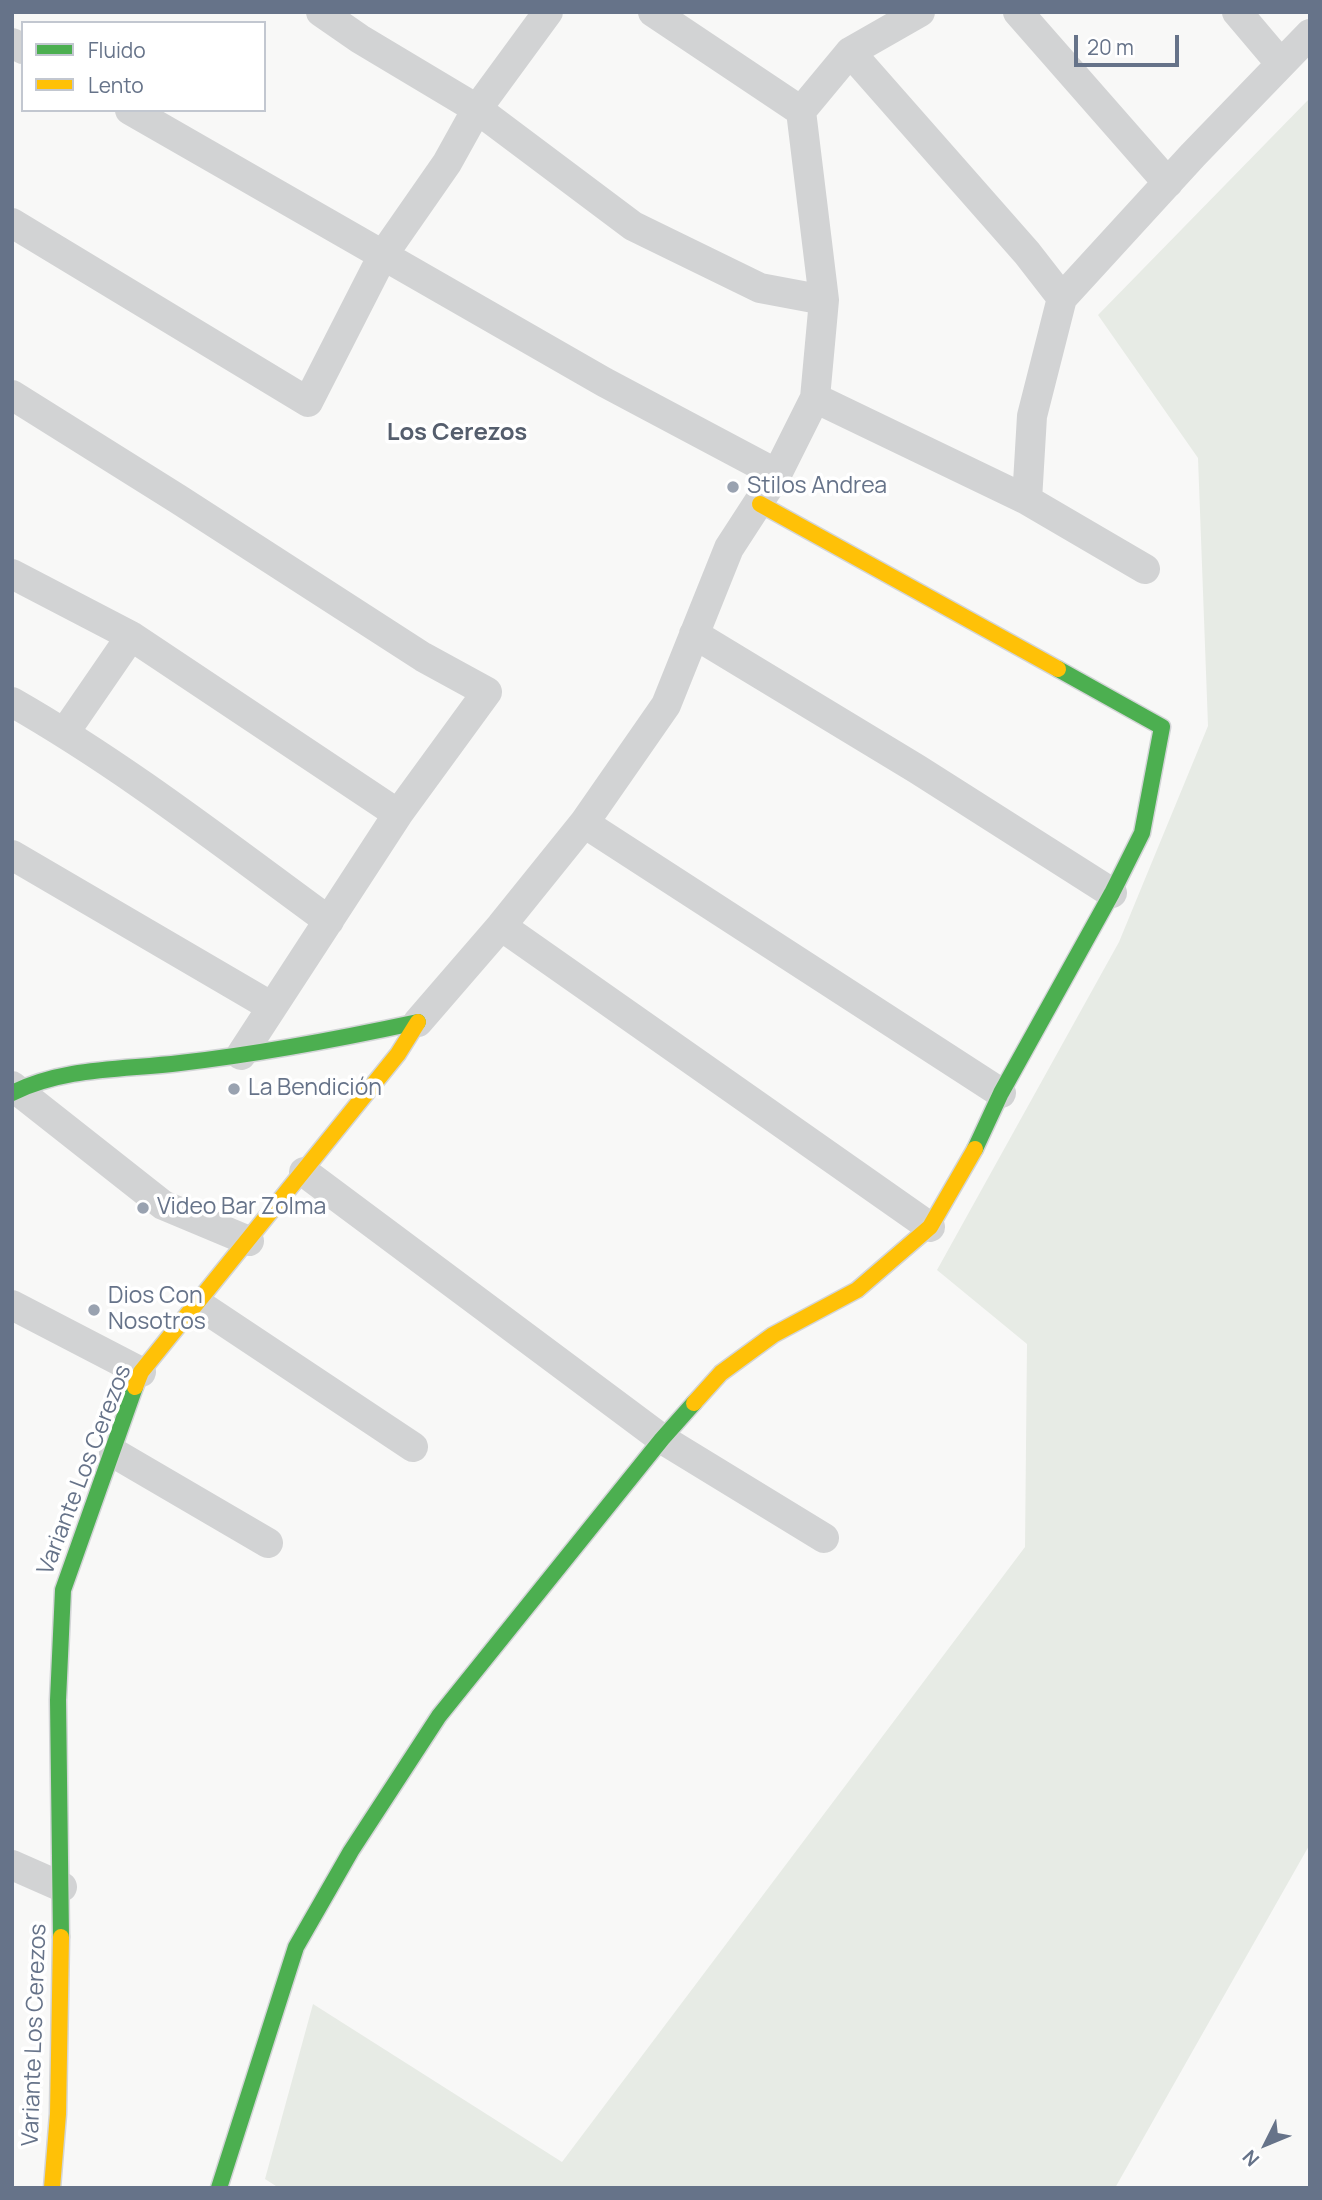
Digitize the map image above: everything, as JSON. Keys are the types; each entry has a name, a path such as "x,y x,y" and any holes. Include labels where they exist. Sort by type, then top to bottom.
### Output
{"street":[{"path":"321,12 360,39 477,109 633,226 760,288 824,300"},
{"path":"12,223 308,402 383,256 447,163 477,109 548,12"},
{"path":"653,12 801,111"},
{"path":"14,1089 65,1074 241,1055 342,1039 418,1022 501,926 584,823 666,705 729,548 778,474 815,398 824,300 801,111 850,52 920,12"},
{"path":"1018,12 1168,183"},
{"path":"1237,12 1281,64"},
{"path":"1027,500 1032,416 1062,298 1310,34"},
{"path":"850,52 1027,254 1062,298"},
{"path":"133,112 604,382 778,474"},
{"path":"12,396 423,657 487,692 398,814 241,1055"},
{"path":"815,398 1027,500 1145,569"},
{"path":"219,2188 296,1947 351,1851 439,1716 662,1439 721,1373 773,1335 858,1290 930,1227 968,1165 1001,1093 1112,893 1142,833 1162,727 760,504"},
{"path":"12,574 131,636 398,814"},
{"path":"694,634 905,761 1112,893"},
{"path":"65,732 131,636"},
{"path":"12,702 65,732 151,790 329,921"},
{"path":"584,823 1001,1093"},
{"path":"12,855 272,1007"},
{"path":"501,926 930,1227"},
{"name":"Variante Los Cerezos","path":"52,2188 58,2114 62,1887 58,1700 63,1590 141,1372 398,1054 418,1022"},
{"path":"14,1089 163,1205 249,1241"},
{"path":"304,1172 662,1439 824,1538"},
{"path":"198,1304 413,1447"},
{"path":"12,1305 141,1372"},
{"path":"114,1453 268,1543"},
{"path":"12,1866 62,1887"}],"shaded area":[{"path":"1310,98 1310,1844 1115,2188 279,2188 265,2179 313,2004 562,2162 1025,1547 1027,1344 937,1270 1119,942 1208,726 1198,458 1098,315"}],"traffic: fast":[{"path":"975,1149 1001,1093 1112,893 1142,833 1162,727 1058,669"},
{"path":"12,1093 52,1078 73,1074 240,1055 418,1022"},
{"path":"61,1937 58,1700 63,1590 135,1387"},
{"path":"219,2188 296,1947 351,1851 439,1716 694,1403"}],"traffic: slow":[{"path":"760,504 1058,669"},
{"path":"135,1387 141,1372 398,1054 418,1022"},
{"path":"694,1403 721,1373 773,1335 857,1290 930,1227 975,1149"},
{"path":"52,2188 58,2114 61,1937"}],"place":[{"name":"Stilos Andrea","path":"733,487"},
{"name":"La Bendición","path":"234,1089"},
{"name":"Video Bar Zolma","path":"143,1208"},
{"name":"Dios Con Nosotros","path":"94,1310"}],"district":[{"name":"Los Cerezos","path":"457,433"}]}
